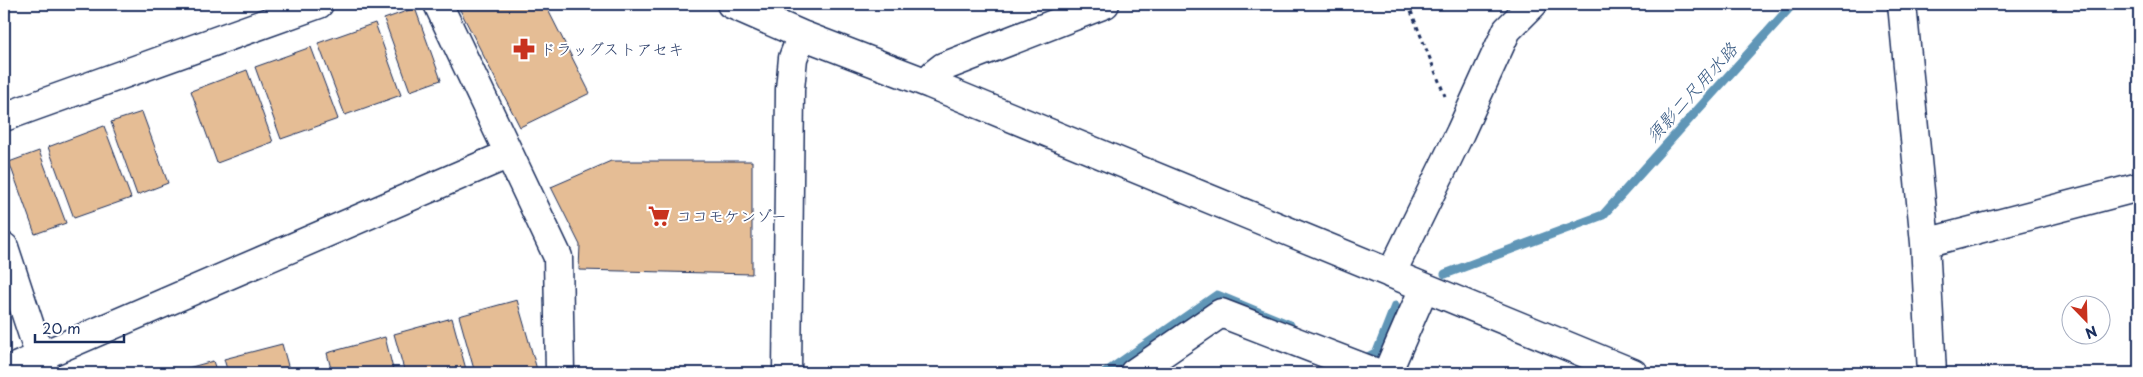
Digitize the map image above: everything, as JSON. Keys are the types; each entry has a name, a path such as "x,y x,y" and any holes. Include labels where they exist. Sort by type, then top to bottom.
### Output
{"street":[{"path":"4,118 319,4"},
{"path":"438,4 558,257 560,373"},
{"path":"733,4 802,35 930,84 1633,373"},
{"path":"930,84 934,74 942,67 1105,4"},
{"path":"1391,274 1460,133 1507,30 1533,4"},
{"path":"1902,4 1924,243 1932,373"},
{"path":"787,373 790,88 793,58 802,35"},
{"path":"4,372 42,364 509,154"},
{"path":"1924,243 2139,187"},
{"path":"4,247 42,364"},
{"path":"1387,373 1424,288"},
{"path":"1134,373 1221,314 1377,373"}],"path":[{"path":"1408,4 1460,133"}],"building":[{"name":"ドラッグストアセキ","path":"457,4 545,4 590,93 520,127"},
{"path":"415,8 441,80 410,91 384,19"},
{"path":"375,23 401,95 345,115 318,43"},
{"path":"311,47 338,119 281,139 255,67"},
{"path":"247,70 273,142 217,163 191,91"},
{"path":"142,112 168,183 137,195 111,122"},
{"path":"104,126 131,198 74,218 48,147"},
{"path":"39,151 66,223 35,234 9,162"},
{"name":"ココモケンゾー","path":"611,161 752,161 752,274 579,270 580,245 551,187"},
{"path":"517,300 538,373 475,373 459,316"},
{"path":"452,318 467,373 405,373 394,334"},
{"path":"385,337 394,373 332,373 327,353"},
{"path":"282,344 290,373 228,373 224,359"},
{"path":"213,361 217,373 170,373"}],"waterway":[{"name":"須影二尺用水路","path":"1445,274 1603,215 1793,4"},
{"path":"1105,373 1217,295 1290,325"},
{"path":"1359,355 1366,358 1377,352 1395,306"}],"place":[{"name":"ドラッグストアセキ","path":"524,49"},
{"name":"ココモケンゾー","path":"659,216"}]}
